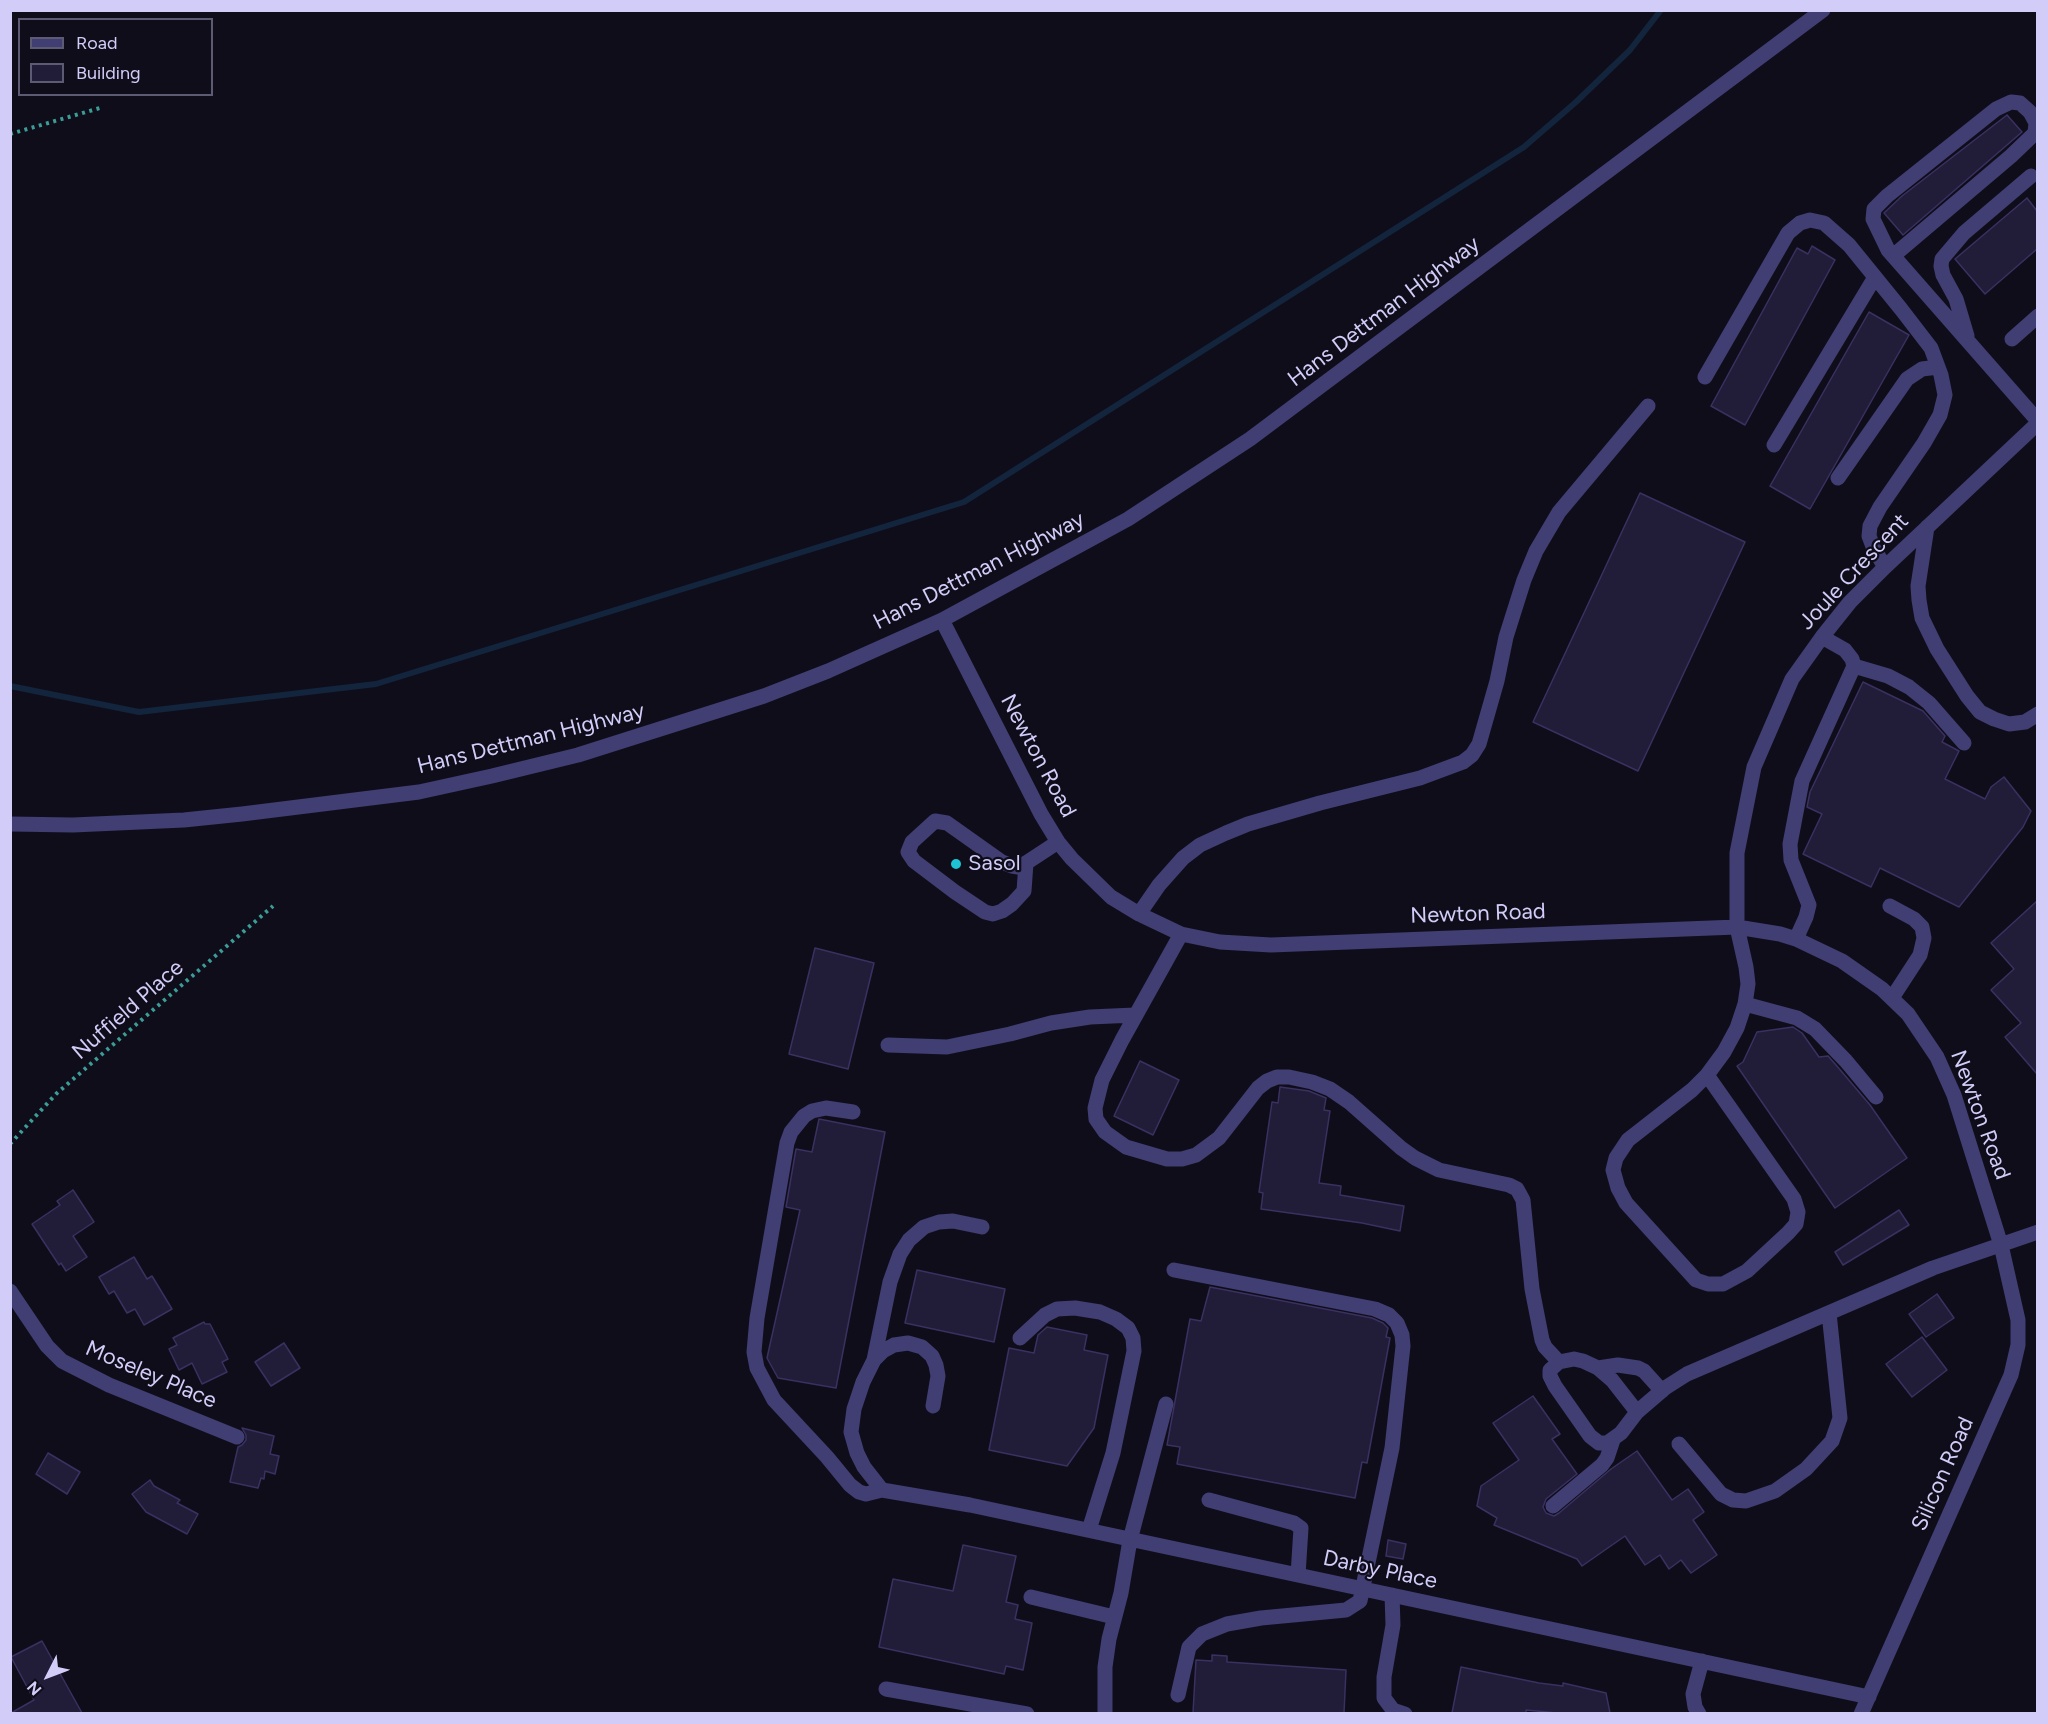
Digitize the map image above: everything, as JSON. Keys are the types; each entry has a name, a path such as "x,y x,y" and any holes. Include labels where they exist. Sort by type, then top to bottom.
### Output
{"street":[{"name":"Hans Dettman Highway","path":"10,824 73,825 230,816 387,797 492,776 578,755 765,696 942,620 1128,519 1250,439 1823,10"},
{"path":"1893,256 2035,133 2036,123 2030,112 2020,103 2012,102 1996,109 1887,196 1875,209 1873,219 1879,234 1893,256 1968,339 2037,422"},
{"path":"1968,339 1956,299 1942,275 1942,259 1964,233 2031,176"},
{"path":"1705,377 1788,233 1810,220 1824,223 1848,245 1931,348 1945,395 1940,416 1870,526 1869,536 1885,567"},
{"path":"1774,445 1875,277"},
{"path":"2012,339 2037,316"},
{"path":"1838,478 1907,379 1923,369 1938,367"},
{"path":"1139,914 1183,858 1217,837 1248,824 1420,778 1463,762 1472,755 1479,744 1497,681 1506,636 1536,551 1559,512 1648,406"},
{"name":"Joule Crescent","path":"1707,1075 1794,1199 1798,1212 1796,1224 1788,1233 1747,1271 1723,1284 1708,1284 1696,1280 1626,1203 1618,1188 1613,1170 1616,1158 1628,1140 1692,1090 1707,1075 1724,1052 1737,1028 1745,1004 1748,984 1737,927 1737,853 1754,767 1792,680 1850,602 2037,422"},
{"path":"1927,527 1918,586 1919,600 1922,618 1937,649 1980,712 2009,724 2025,722 2037,714"},
{"name":"Newton Road","path":"942,620 1041,814 1058,842 1111,897 1139,914 1181,933 1220,942 1271,945 1737,927 1796,939 1842,961 1882,988 1908,1014 1937,1057 1954,1095 2001,1245"},
{"path":"1796,939 1809,905 1791,860 1790,844 1802,781 1854,666 1845,650 1822,637"},
{"path":"1854,666 1888,676 1909,687 1929,703 1964,744"},
{"path":"1026,863 1024,891 1012,904 993,914 985,912 955,892 914,861 908,852 912,842 935,821 947,823 1002,862 1018,867 1058,842"},
{"path":"1890,906 1914,919 1922,927 1924,938 1920,955 1892,998"},
{"path":"1181,933 1102,1080 1095,1108 1096,1119 1105,1132 1126,1146 1167,1159 1182,1159 1196,1155 1219,1138 1258,1088 1267,1081 1277,1077 1289,1077 1330,1089 1349,1102 1415,1158 1439,1170 1509,1185 1517,1189 1523,1200 1532,1289 1542,1340 1551,1355 1559,1362"},
{"path":"1745,1004 1797,1018 1815,1029 1876,1097"},
{"path":"888,1045 947,1047 1051,1023 1090,1017 1135,1015"},
{"name":"Darby Place","path":"853,1112 826,1108 812,1111 797,1122 791,1132 787,1143 759,1306 754,1352 757,1368 774,1400 850,1485 859,1492 866,1494 882,1490 970,1505 1869,1697"},
{"path":"882,1490 864,1467 851,1432 854,1410 863,1382 874,1360 890,1282 900,1254 909,1240 924,1227 939,1222 953,1221 982,1227"},
{"path":"1637,1412 1612,1380 1598,1368 1574,1359 1559,1362 1550,1370 1550,1376 1590,1436 1599,1443 1607,1443 1621,1433 1637,1412 1687,1374 1933,1268 2037,1232"},
{"name":"Silicon Road","path":"1861,1713 2012,1375 2018,1345 2018,1320 2001,1245"},
{"path":"1174,1270 1375,1309 1389,1315 1397,1323 1402,1335 1392,1448 1360,1601 1346,1610 1239,1622 1202,1634 1189,1647 1178,1695"},
{"name":"Moseley Place","path":"10,1291 47,1346 62,1361 109,1385 237,1437"},
{"path":"1020,1338 1045,1315 1057,1309 1075,1308 1100,1312 1116,1319 1128,1328 1133,1338 1134,1351 1118,1432 1089,1530"},
{"path":"1678,1444 1721,1494 1732,1500 1746,1500 1775,1491 1806,1469 1832,1441 1840,1419 1829,1313"},
{"path":"874,1360 894,1345 908,1343 922,1347 932,1356 936,1365 938,1376 933,1406"},
{"path":"1598,1368 1618,1365 1638,1368 1644,1371 1662,1391"},
{"path":"1105,1713 1105,1667 1114,1617 1121,1593 1130,1540 1166,1404"},
{"path":"1553,1506 1602,1465 1613,1440"},
{"path":"1209,1500 1294,1523 1301,1528 1298,1575"},
{"path":"1392,1595 1393,1625 1384,1677 1384,1698 1393,1710 1405,1713"},
{"path":"1031,1597 1114,1617"},
{"path":"1699,1713 1695,1707 1693,1694 1702,1661"},
{"path":"885,1689 1027,1713"}],"path":[{"path":"10,134 100,108"},
{"name":"Nuffield Place","path":"10,1144 56,1094 273,906"}],"building":[{"path":"2007,115 2022,132 1903,235 1884,213 1902,196"},
{"path":"2027,198 2037,211 2037,249 1985,294 1955,259"},
{"path":"1812,246 1835,260 1745,425 1711,406 1797,248 1808,254"},
{"path":"1869,312 1909,335 1810,509 1770,486"},
{"path":"1640,493 1745,542 1638,771 1533,722"},
{"path":"1863,682 1923,711 1945,736 1942,742 1959,751 1945,779 1985,799 1991,787 2004,777 2031,811 2023,827 1959,907 1880,868 1871,887 1803,854 1822,814 1807,807 1810,792"},
{"path":"2037,901 2037,1074 2005,1037 2021,1023 1991,990 2014,969 1991,943"},
{"path":"815,948 874,963 848,1069 789,1054"},
{"path":"1793,1027 1802,1033 1819,1057 1828,1056 1836,1065 1870,1105 1907,1158 1835,1208 1737,1066 1743,1062 1757,1032"},
{"path":"1140,1061 1179,1080 1153,1135 1114,1116"},
{"path":"1280,1087 1309,1091 1326,1098 1324,1110 1330,1111 1319,1183 1341,1186 1340,1195 1404,1206 1400,1231 1362,1223 1261,1209 1263,1193 1259,1192 1272,1102 1278,1103"},
{"path":"819,1119 885,1132 836,1388 778,1378 767,1358 800,1210 786,1207 796,1149 812,1152"},
{"path":"73,1190 94,1222 73,1236 87,1257 66,1271 61,1263 59,1265 32,1224 60,1205 57,1201"},
{"path":"1899,1210 1909,1225 1843,1265 1835,1252"},
{"path":"134,1257 147,1279 152,1276 172,1309 144,1325 135,1309 127,1313 114,1291 109,1294 99,1277"},
{"path":"917,1270 1005,1289 994,1342 905,1323"},
{"path":"1210,1287 1372,1318 1388,1328 1386,1337 1390,1338 1367,1463 1362,1462 1355,1498 1177,1464 1180,1447 1167,1445 1190,1319 1201,1321"},
{"path":"1937,1294 1954,1318 1926,1337 1909,1314"},
{"path":"204,1322 210,1324 228,1359 222,1362 227,1372 202,1384 192,1363 179,1370 169,1349 177,1345 173,1338"},
{"path":"1047,1327 1087,1335 1084,1350 1108,1355 1094,1428 1067,1466 989,1450 1009,1348 1034,1353 1038,1335"},
{"path":"1922,1337 1947,1370 1912,1397 1886,1364"},
{"path":"284,1343 300,1368 271,1386 255,1362"},
{"path":"1533,1396 1560,1434 1552,1439 1577,1474 1546,1499 1543,1507 1546,1513 1554,1516 1559,1513 1611,1469 1637,1451 1672,1500 1688,1489 1704,1512 1693,1520 1717,1555 1691,1573 1681,1560 1669,1569 1660,1555 1645,1565 1625,1536 1582,1566 1577,1559 1494,1525 1497,1518 1477,1506 1481,1486 1519,1460 1493,1423"},
{"path":"242,1428 274,1436 270,1454 279,1456 275,1474 265,1471 264,1479 261,1478 258,1488 230,1482 238,1447 246,1440"},
{"path":"48,1453 80,1472 67,1494 36,1474"},
{"path":"150,1480 154,1486 180,1500 177,1503 198,1514 187,1534 146,1512 132,1494"},
{"path":"1388,1540 1406,1544 1403,1559 1386,1556"},
{"path":"963,1545 1016,1556 1006,1602 1018,1605 1015,1619 1032,1623 1023,1670 1006,1666 1004,1674 879,1647 893,1579 953,1591"},
{"path":"42,1641 82,1713 11,1713 34,1700 11,1657"},
{"path":"1212,1655 1227,1656 1227,1662 1346,1670 1344,1713 1193,1713 1196,1660 1212,1661"},
{"path":"1461,1667 1539,1683 1563,1686 1563,1683 1606,1693 1610,1713 1557,1713 1526,1710 1526,1713 1452,1713"}],"waterway":[{"path":"10,686 139,712 376,684 964,502 1524,147 1576,102 1630,50 1661,10"}],"place":[{"name":"Sasol","path":"956,864"}]}
